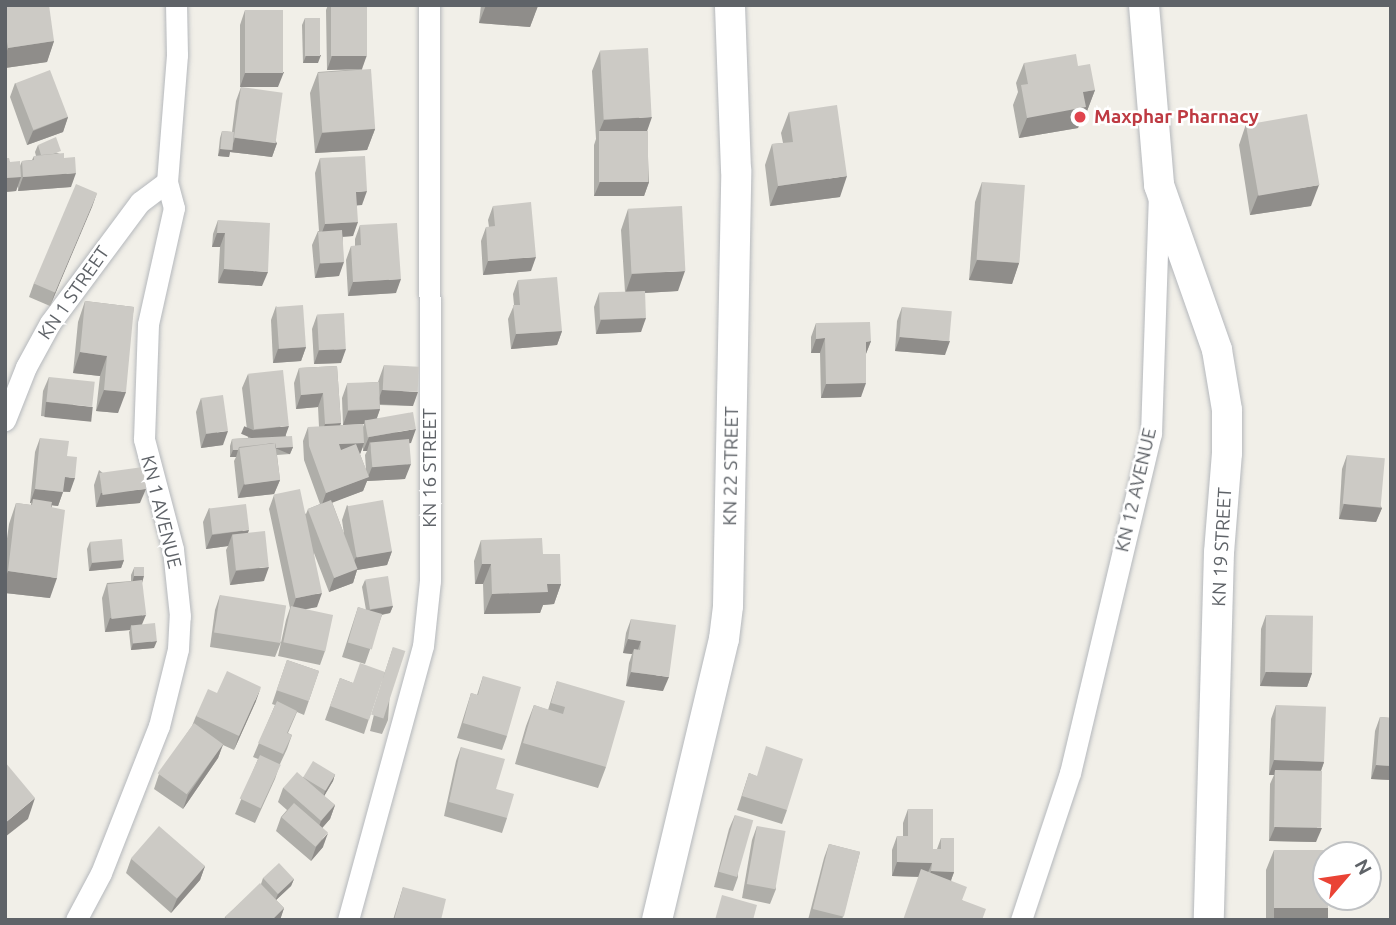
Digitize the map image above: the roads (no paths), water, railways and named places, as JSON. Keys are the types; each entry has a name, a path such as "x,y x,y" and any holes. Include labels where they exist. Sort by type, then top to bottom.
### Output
{"street":[{"name":"KN 1 AVENUE","path":"76,920 101,873 159,726 178,649 180,616 173,549 144,439 148,324 174,208 167,182 177,55 176,5"},
{"name":"KN 16 STREET","path":"348,920 423,646 430,581 429,5"},
{"name":"KN 22 STREET","path":"657,920 724,639 728,606 736,170 730,5"},
{"name":"KN 12 AVENUE","path":"1021,920 1070,773 1151,434 1159,184 1144,5"},
{"name":"KN 1 STREET","path":"5,420 26,367 50,323 140,202 167,182"},
{"name":"KN 19 STREET","path":"1159,184 1217,350 1227,410 1227,453 1219,552 1209,920"}],"place":[{"name":"Maxphar Pharnacy","path":"1080,117"}]}
